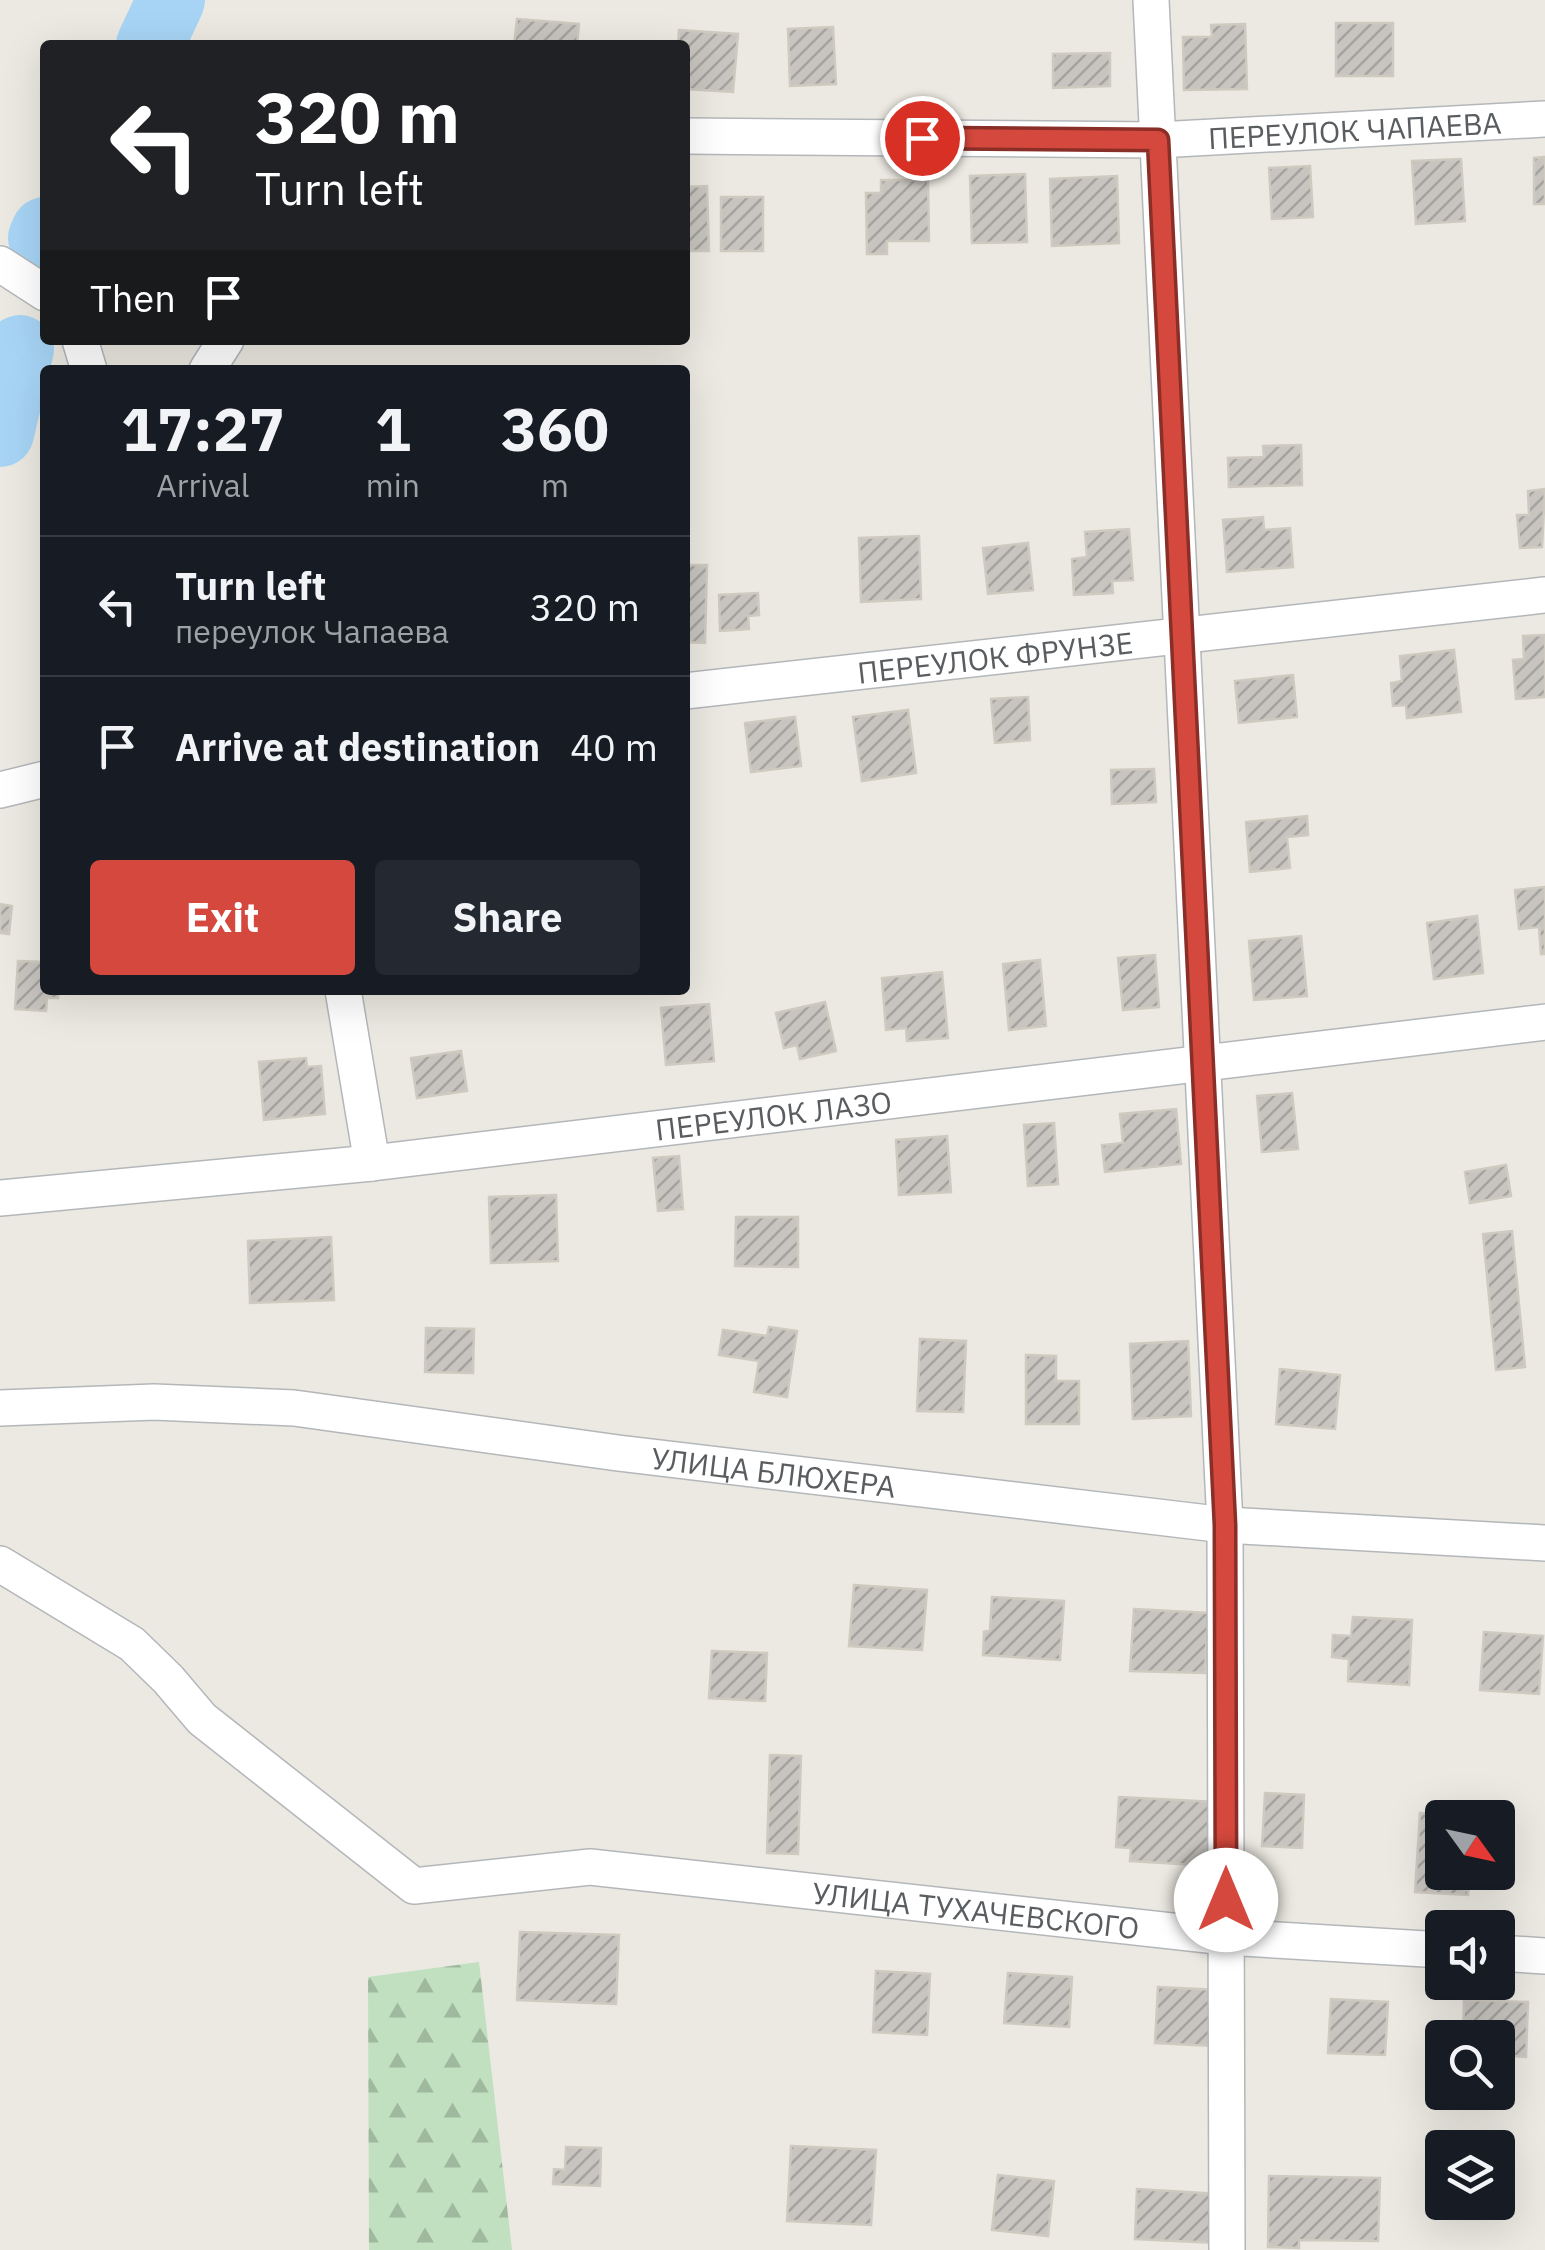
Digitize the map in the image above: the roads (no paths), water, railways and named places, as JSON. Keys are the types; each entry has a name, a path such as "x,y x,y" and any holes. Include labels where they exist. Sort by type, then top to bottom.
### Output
{"street":[{"path":"1151,0 1225,1525 1226,2250"},
{"name":"ПЕРЕУЛОК ЧАПАЕВА","path":"690,136 1158,140 1545,119"},
{"path":"0,264 40,290"},
{"name":"ПЕРЕУЛОК ФРУНЗЕ","path":"690,690 1545,595"},
{"path":"0,790 40,779"},
{"path":"344,995 372,1163"},
{"name":"ПЕРЕУЛОК ЛАЗО","path":"0,1198 372,1163 1545,1022"},
{"name":"УЛИЦА БЛЮХЕРА","path":"0,1408 154,1402 294,1408 618,1454 1225,1525 1545,1543"},
{"name":"УЛИЦА ТУХАЧЕВСКОГО","path":"0,1564 132,1644 202,1719 414,1886 590,1867 1226,1937 1425,1949"},
{"path":"1515,1954 1545,1956"}],"waterway":[{"path":"152,40 171,0"},
{"path":"0,433 20,349"}]}
